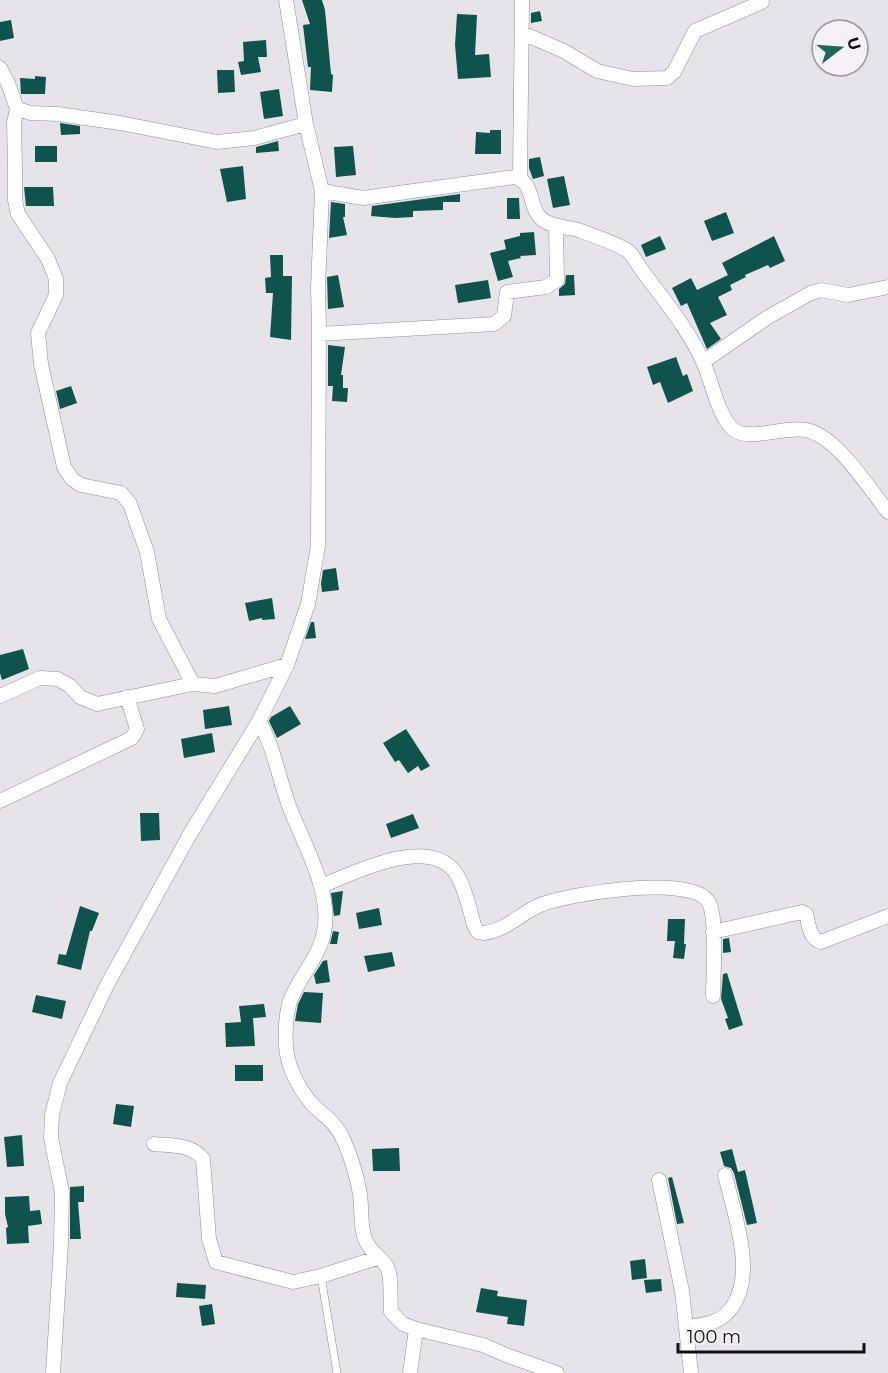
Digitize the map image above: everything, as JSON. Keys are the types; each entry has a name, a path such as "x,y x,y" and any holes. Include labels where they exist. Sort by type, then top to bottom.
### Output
{"street":[{"path":"53,1373 62,1192 51,1138 52,1115 60,1083 107,985 190,834 259,721 287,665 308,604 317,558 318,288 322,190 306,124 286,0"},
{"path":"520,178 522,0"},
{"path":"522,33 564,51 597,71 633,78 667,78 674,72 695,31 762,2"},
{"path":"0,68 17,109 14,122 15,200 18,214 48,259 56,279 56,295 38,333 41,364 64,467 72,479 81,485 121,493 130,504 147,552 159,619 193,684"},
{"path":"17,109 31,113 58,114 120,123 217,142 254,138 306,124"},
{"path":"322,190 363,198 520,178 528,185 534,209 542,220 556,226 577,230 628,251 673,312 704,362 722,412 735,431 744,434 796,428 823,437 840,452 888,512"},
{"path":"319,334 494,324 504,316 507,292 546,287 556,280 556,226"},
{"path":"704,362 768,316 811,293 822,290 848,295 888,287"},
{"path":"0,696 40,678 58,679 70,686 80,697 97,704 193,684 215,686 287,665"},
{"path":"0,801 132,738 137,729 127,697"},
{"path":"259,721 268,738 291,810 321,886 324,901 324,934 314,960 290,1002 286,1047 290,1066 300,1086 313,1104 329,1117 344,1140 360,1193 364,1237 377,1258 386,1264 390,1273 391,1312 403,1324 416,1329 483,1345 557,1373"},
{"path":"321,886 376,863 401,857 429,857 442,861 456,873 474,925 480,933 489,933 518,920 539,906 562,899 629,887 673,889 704,897 709,902 714,917 713,996"},
{"path":"713,932 802,912 806,914 811,934 815,940 821,942 888,916"},
{"path":"154,1144 196,1150 203,1159 209,1239 216,1262 293,1282 321,1276 377,1258"},
{"path":"686,1328 705,1324 726,1314 737,1299 742,1282 744,1272 742,1251 725,1175"},
{"path":"659,1180 682,1291 691,1373"},
{"path":"410,1373 416,1329"}],"lane":[{"path":"321,1276 337,1373"}],"building":[{"path":"302,0 322,0 331,74 333,75 332,92 310,90 311,67 308,67 303,25 310,24"},
{"path":"540,11 542,21 531,23 531,13"},
{"path":"457,14 477,15 475,55 489,54 491,77 458,79 455,45"},
{"path":"11,20 14,38 0,41 0,22"},
{"path":"266,40 267,57 258,57 261,72 241,75 238,62 244,61 243,42"},
{"path":"217,70 234,70 235,92 218,93"},
{"path":"35,76 46,77 45,94 21,94 20,78 35,79"},
{"path":"279,89 283,116 264,119 260,92"},
{"path":"60,123 80,126 80,134 61,135"},
{"path":"490,130 501,130 501,154 475,154 476,132 490,133"},
{"path":"278,141 279,151 256,153 256,147"},
{"path":"35,146 57,146 57,162 35,162"},
{"path":"353,146 356,175 336,177 334,147"},
{"path":"540,157 544,176 533,179 529,159"},
{"path":"243,166 246,199 227,202 220,169"},
{"path":"564,176 570,205 553,208 547,179"},
{"path":"24,187 53,187 54,206 26,206"},
{"path":"460,194 460,202 443,202 443,210 413,211 413,217 371,216 372,206"},
{"path":"507,198 519,198 520,219 507,219"},
{"path":"331,202 345,204 345,217 343,217 347,235 329,238"},
{"path":"726,212 734,233 712,241 704,221"},
{"path":"534,232 536,255 520,256 521,258 508,261 513,277 498,281 490,253 506,249 504,240 520,236 520,233"},
{"path":"660,236 666,249 646,257 641,245"},
{"path":"774,236 785,261 770,268 768,265 745,275 746,277 730,285 732,290 718,297 727,315 710,323 721,339 707,349 687,303 681,306 672,288 691,278 697,290 728,275 722,263"},
{"path":"270,255 283,255 283,276 292,276 291,340 270,337 273,293 266,293 265,278 271,277"},
{"path":"338,275 344,307 328,309 327,277"},
{"path":"566,275 574,275 575,295 559,296 559,289 565,284"},
{"path":"488,280 491,298 458,303 455,285"},
{"path":"328,345 345,347 341,375 343,375 343,388 348,388 347,402 332,401 333,386 328,386"},
{"path":"676,357 683,376 687,374 693,391 668,403 660,382 653,385 647,367"},
{"path":"71,386 77,403 60,409 56,391"},
{"path":"336,568 339,590 322,592 323,570"},
{"path":"272,598 275,619 262,620 262,618 249,621 245,603"},
{"path":"311,622 314,622 316,638 305,639"},
{"path":"23,649 29,669 2,680 0,655"},
{"path":"229,706 232,725 205,729 203,710"},
{"path":"290,706 301,724 277,738 269,721 271,717"},
{"path":"406,729 430,766 421,771 418,766 408,773 399,760 395,762 383,743"},
{"path":"212,733 215,752 184,758 181,739"},
{"path":"140,813 159,813 160,840 141,841"},
{"path":"413,814 419,828 391,838 386,824"},
{"path":"343,891 340,915 334,916 331,893"},
{"path":"80,906 99,913 90,931 81,970 57,964 59,954 66,955"},
{"path":"379,908 382,925 359,929 356,913"},
{"path":"668,919 685,919 684,959 673,958 675,941 667,941"},
{"path":"333,931 339,932 337,944 330,944"},
{"path":"729,938 731,952 723,953 723,939"},
{"path":"392,952 395,966 368,972 364,956"},
{"path":"327,960 330,982 316,984 314,975 323,961"},
{"path":"727,973 743,1025 729,1030 725,1019 728,1018 721,999 723,974"},
{"path":"304,992 323,993 321,1023 295,1021 298,1004"},
{"path":"36,995 66,1001 62,1019 32,1012"},
{"path":"264,1004 266,1017 253,1018 255,1046 226,1047 225,1023 241,1022 239,1006"},
{"path":"235,1065 263,1065 263,1081 235,1081"},
{"path":"116,1104 134,1106 131,1127 113,1124"},
{"path":"22,1135 24,1166 7,1167 4,1137"},
{"path":"399,1148 400,1171 373,1171 372,1149"},
{"path":"732,1149 738,1172 745,1170 757,1223 747,1225 734,1173 731,1168 724,1166 720,1152"},
{"path":"672,1177 684,1223 677,1224 668,1178"},
{"path":"84,1186 84,1202 78,1202 81,1239 70,1239 70,1187"},
{"path":"29,1196 30,1211 40,1210 42,1224 28,1226 29,1243 7,1244 5,1197"},
{"path":"645,1259 647,1278 632,1280 630,1261"},
{"path":"661,1279 662,1291 646,1293 644,1280"},
{"path":"177,1283 206,1285 205,1299 176,1297"},
{"path":"481,1288 498,1291 497,1296 527,1300 524,1326 507,1324 508,1317 476,1312"},
{"path":"212,1304 215,1324 202,1326 199,1306"}]}
